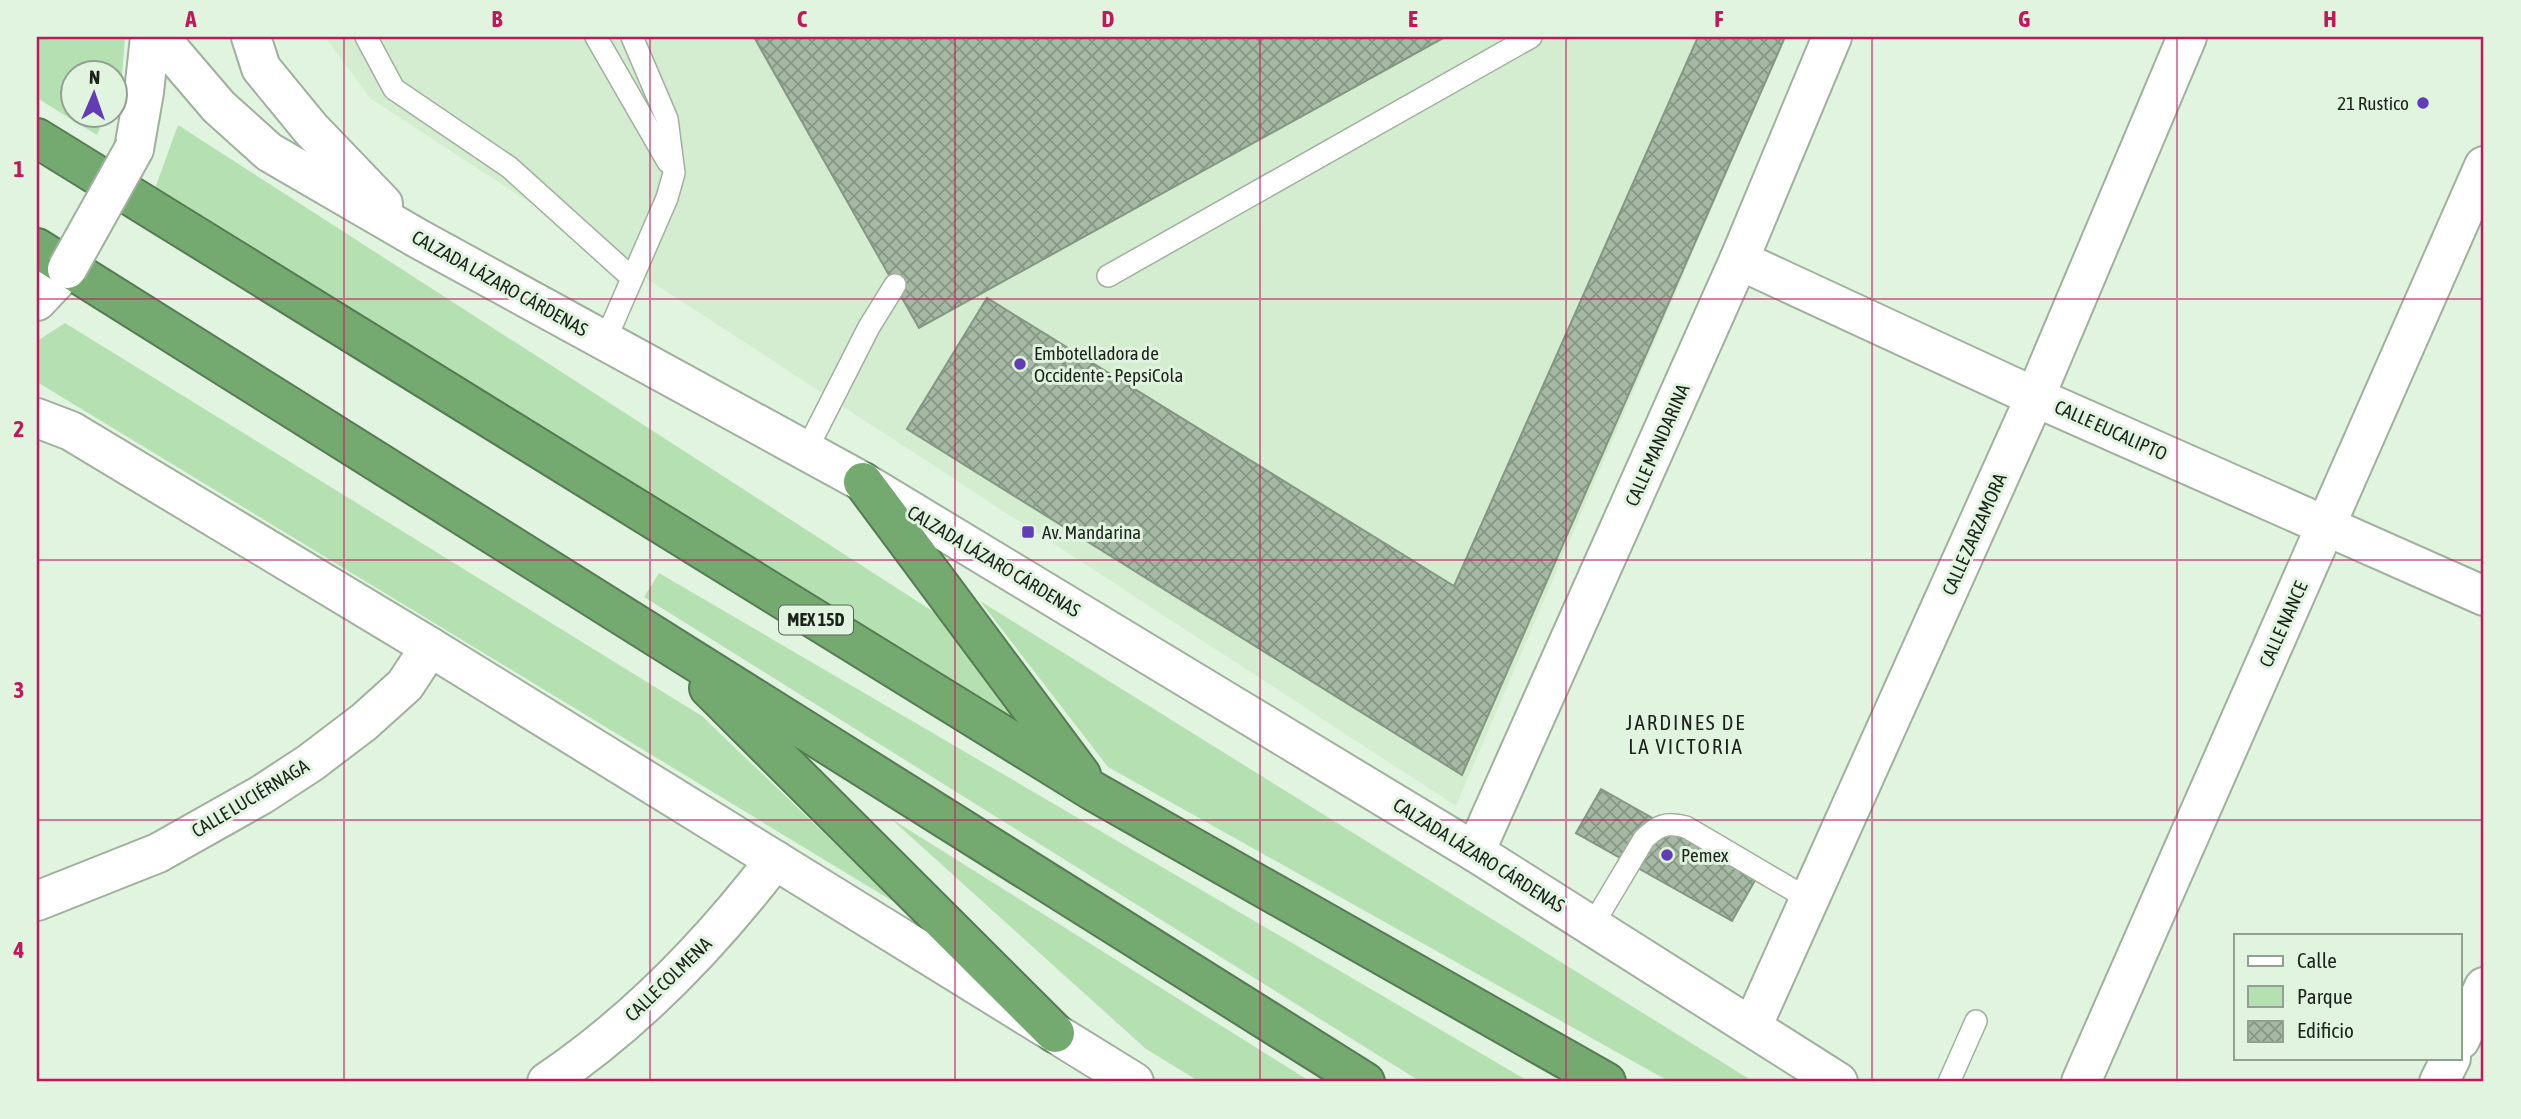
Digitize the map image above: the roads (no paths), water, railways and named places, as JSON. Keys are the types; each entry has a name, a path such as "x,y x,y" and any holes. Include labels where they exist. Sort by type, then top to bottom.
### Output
{"highway":[{"name":"MEX 15D","path":"37,138 1093,791 1606,1082"},
{"path":"52,259 1365,1082"},
{"path":"863,482 1093,791"},
{"path":"660,640 1055,1033"}],"street":[{"path":"37,301 52,259 134,149 150,37"},
{"name":"CALZADA LÁZARO CÁRDENAS","path":"159,37 219,107 269,152 416,238 863,482 1475,852 1838,1082"},
{"path":"251,37 261,68 303,119 416,238"},
{"name":"CALLE MANDARINA","path":"1475,852 1740,260 1832,37"},
{"name":"CALLE ZARZAMORA","path":"1752,1027 2035,397 2187,37"},
{"name":"CALLE NANCE","path":"2081,1082 2484,166"},
{"name":"CALLE EUCALIPTO","path":"1740,260 2035,397 2484,596"},
{"path":"37,418 71,431 430,647 1055,1033 1116,1078"},
{"name":"CALLE LUCIÉRNAGA","path":"37,901 158,853 261,795 310,763 364,722 405,685 430,647"},
{"name":"CALLE COLMENA","path":"547,1082 628,1018 687,966 738,908 775,860"},
{"path":"2439,1082 2450,1060"}],"lane":[{"path":"366,37 394,89 509,167 632,278"},
{"path":"596,37 674,173"},
{"path":"605,341 667,198 674,173 667,119 632,37"},
{"path":"1108,276 1531,37"},
{"path":"806,451 869,327 895,285"},
{"path":"1592,926 1644,839 1655,827 1671,823 1686,827 1810,900"},
{"path":"1949,1082 1976,1021"}],"place":[{"name":"21 Rustico","path":"2423,103"},
{"name":"Embotelladora de Occidente - PepsiCola","path":"1020,364"},
{"name":"Av. Mandarina","path":"1028,532"},
{"name":"Pemex","path":"1667,855"}],"district":[{"name":"JARDINES DE LA VICTORIA","path":"1686,735"}]}
